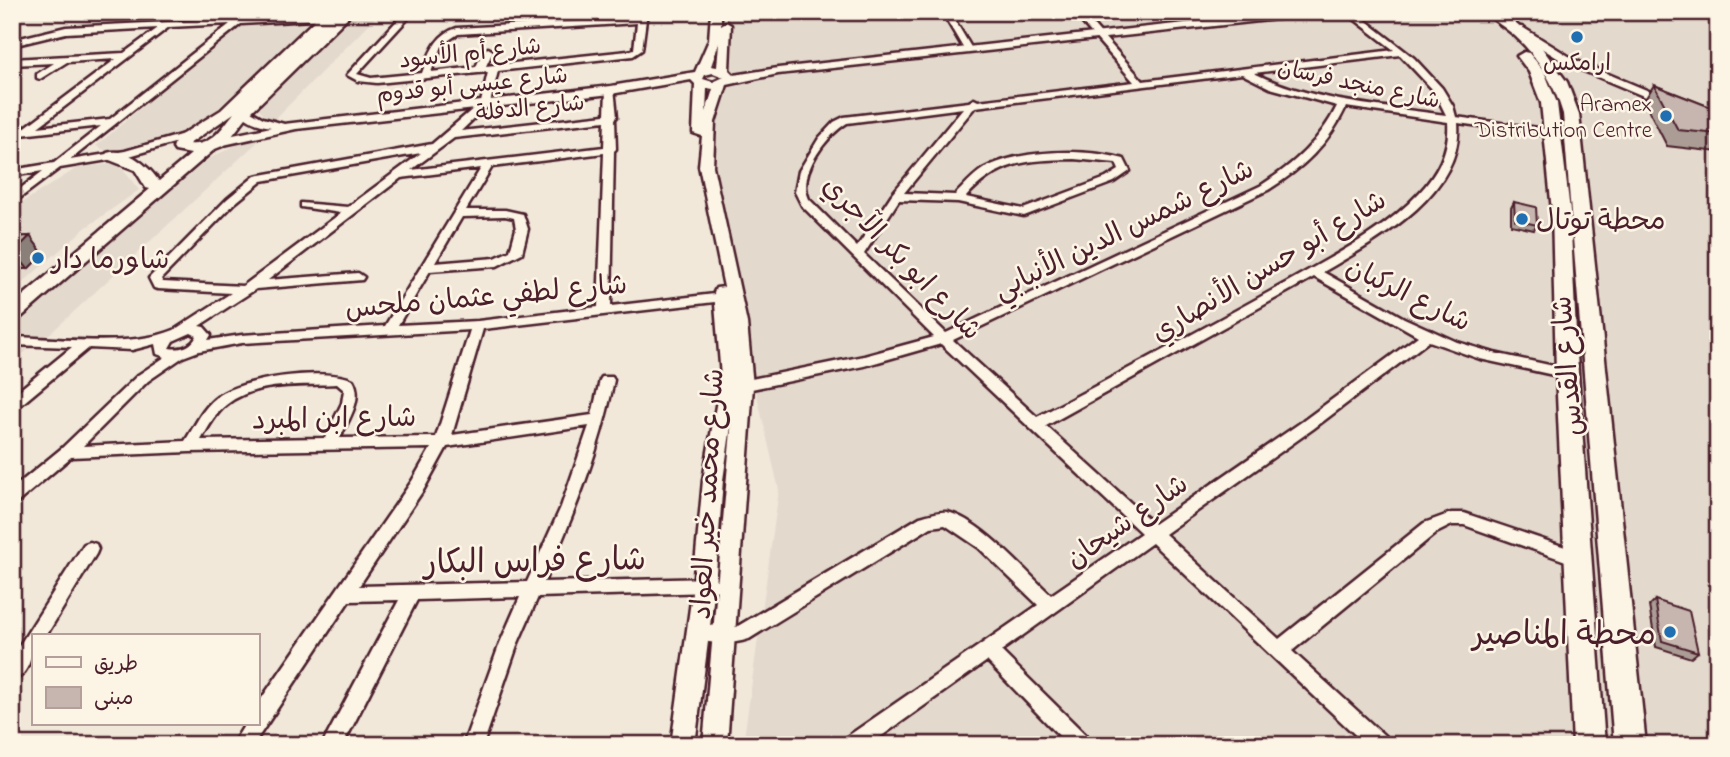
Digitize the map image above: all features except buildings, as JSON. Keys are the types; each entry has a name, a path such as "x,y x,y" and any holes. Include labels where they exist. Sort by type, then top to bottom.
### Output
{"highway":[{"name":"شارع القدس","path":"1475,12 1512,41 1536,71 1549,103 1561,211 1567,373 1589,745"},
{"name":"شارع القدس","path":"1492,12 1518,29 1545,59 1563,87 1571,114 1630,745"}],"main road":[{"path":"12,315 214,145 244,111 347,12"},
{"path":"184,150 180,144 226,113 330,14"},
{"path":"12,304 152,184 184,150 214,145"},
{"path":"115,156 141,167 152,184"}],"street":[{"name":"شارع أم الأسود","path":"410,12 352,75 366,80 425,76 578,60 636,51 639,46 642,16"},
{"name":"شارع محمد خير العواد","path":"716,12 715,40 700,78 700,172 728,296"},
{"name":"شارع محمد خير العواد","path":"715,745 729,585 736,387 730,366 728,296 706,166 709,122 725,76 727,12"},
{"path":"946,12 968,49"},
{"path":"1077,12 1140,83"},
{"name":"شارع عيسى أبو قدوم","path":"214,145 296,125 700,78 1315,12"},
{"path":"1349,12 1401,52 1438,90 1453,121"},
{"path":"1705,12 1718,16"},
{"path":"12,43 66,30 237,23 330,14"},
{"path":"425,76 440,41 446,34 642,16"},
{"path":"12,201 61,165 237,23"},
{"path":"27,130 166,26"},
{"path":"1518,29 1571,62 1686,109"},
{"path":"578,60 583,48"},
{"path":"479,71 488,51"},
{"name":"شارع ابو بكر الآجري","path":"1380,745 944,339 810,208 802,197 800,188 808,164 831,128 837,122 854,118 1401,52"},
{"path":"530,65 537,53"},
{"path":"12,62 127,56"},
{"path":"40,76 65,59"},
{"path":"1545,59 1571,62"},
{"path":"143,378 168,342 249,288 451,135 485,103 493,69"},
{"name":"شارع منجد فرسان","path":"1243,71 1273,86 1343,104 1552,133"},
{"path":"604,309 611,90"},
{"path":"858,254 896,195 974,102"},
{"name":"شارع شمس الدين الأنبابي","path":"736,387 851,364 944,339 1046,293 1264,188 1304,161 1327,134 1343,104"},
{"name":"شارع عيسى أبو قدوم","path":"244,111 259,121 296,125"},
{"name":"شارع الدفلة","path":"451,135 612,117"},
{"path":"12,133 116,121"},
{"name":"شارع أبو حسن الأنصاري","path":"1037,424 1313,272 1392,222 1416,204 1441,173 1450,155 1453,121"},
{"path":"115,156 195,134"},
{"path":"358,277 249,288 166,286 158,285 155,278 230,201 260,178 435,148"},
{"path":"399,175 611,149"},
{"path":"12,173 115,156 184,150"},
{"path":"896,195 958,199 1024,213 1110,180 1125,170 1119,161 1112,158 1086,155 1007,164 988,170 958,199"},
{"path":"389,330 488,165"},
{"path":"305,205 351,211"},
{"path":"425,268 497,262 516,253 522,229 519,216 505,213 458,214"},
{"name":"شارع الركبان","path":"1313,272 1428,335 1486,356 1567,373"},
{"name":"شارع لطفي عثمان ملحس","path":"201,338 242,339 478,326 728,296"},
{"path":"12,498 67,452 143,378 201,338 223,306"},
{"path":"259,720 418,485 442,442 478,326"},
{"path":"12,341 123,344 168,342 199,330 201,338"},
{"name":"شارع شيحان","path":"852,745 1308,425 1428,335"},
{"path":"168,342 178,354"},
{"path":"12,404 86,343"},
{"path":"189,446 218,404 229,396 258,386 339,379 348,383 351,395 329,445"},
{"path":"473,745 515,631 570,506 600,419 607,380"},
{"name":"شارع محمد خير العواد","path":"683,745 704,586 713,480 736,387"},
{"name":"شارع ابن المبرد","path":"67,452 189,446 442,442 600,419"},
{"path":"698,632 733,636 754,627 914,530 937,519 949,519 969,532 1050,605"},
{"path":"1279,650 1430,528 1451,519 1465,519 1580,559"},
{"path":"34,634 90,549"},
{"name":"شارع فراس البكار","path":"343,594 729,585"},
{"path":"332,745 412,592"},
{"path":"12,673 27,645"},
{"path":"988,649 1082,745"},
{"path":"242,745 255,726"}],"shaded area":[{"path":"357,12 381,12 274,120 263,114 255,102"},
{"path":"732,12 1718,12 1718,745 743,745 779,490 703,163"},
{"path":"312,21 208,118 189,131 152,144 110,153 96,146 236,27 247,23"},
{"path":"264,136 53,331 12,362 12,327 208,159 240,143"},
{"path":"118,163 139,190 84,229 12,292 12,209 77,168"}],"place":[{"name":"ارامكس","path":"1577,37"},
{"name":"Aramex Distribution Centre","path":"1666,116"},
{"name":"محطة توتال","path":"1522,219"},
{"name":"شاورما دار","path":"38,258"},
{"name":"محطة المناصير","path":"1670,632"}]}
